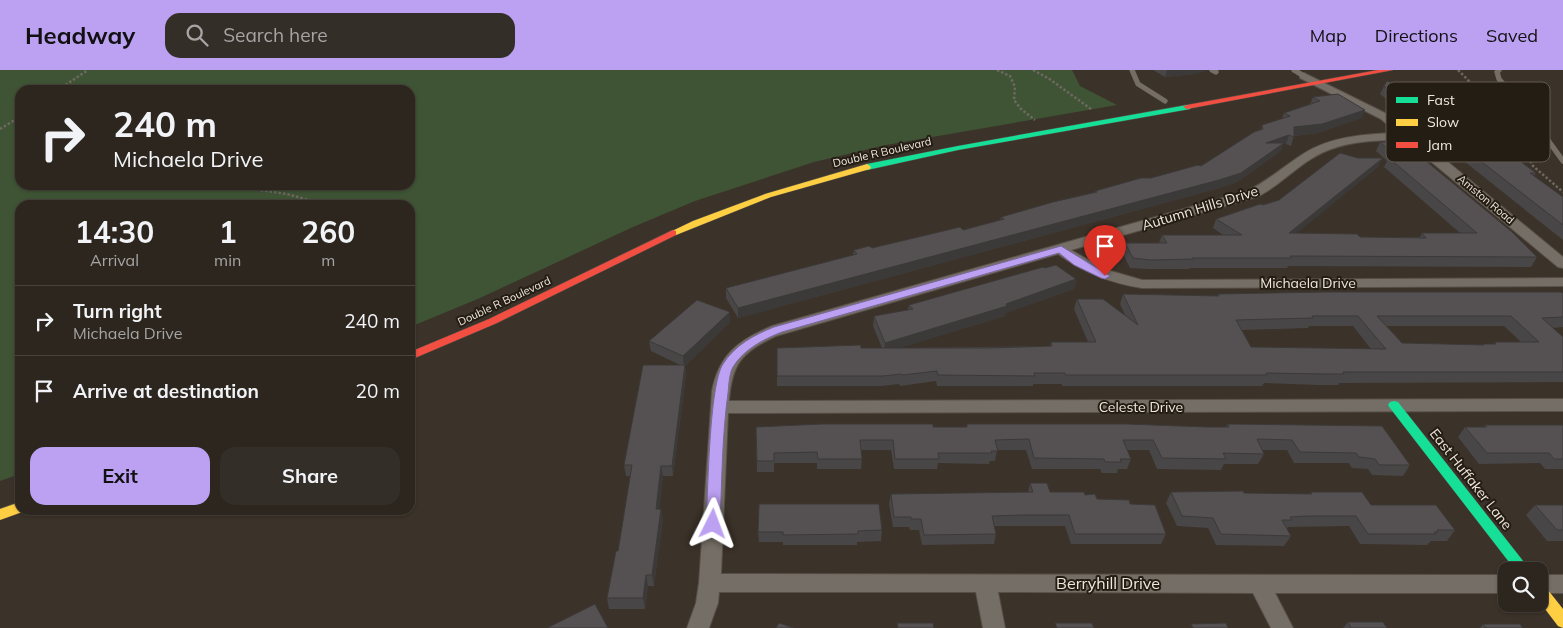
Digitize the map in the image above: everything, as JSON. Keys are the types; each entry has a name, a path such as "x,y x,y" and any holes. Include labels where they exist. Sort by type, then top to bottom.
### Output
{"main road":[{"name":"Double R Boulevard","path":"652,230 746,193 847,163 900,150 1336,70"},
{"name":"Double R Boulevard","path":"415,354 493,321 634,251 690,226 805,184 881,164 958,148 1390,70"},
{"name":"East Huffaker Lane","path":"1394,405 1517,562"},
{"path":"0,514 15,509"},
{"path":"1548,602 1563,621"}],"street":[{"name":"Amston Road","path":"1304,76 1372,108 1386,118"},
{"name":"Autumn Hills Drive","path":"698,628 707,603 710,583 720,407 727,367 747,346 762,336 778,329 1252,194 1267,187 1306,157 1332,145 1368,138 1386,137"},
{"name":"Amston Road","path":"1441,162 1563,264"},
{"name":"Michaela Drive","path":"1061,249 1091,270 1124,281 1142,284 1563,282"},
{"name":"Celeste Drive","path":"720,407 1563,405"},
{"name":"Berryhill Drive","path":"710,583 1498,584"},
{"path":"985,583 994,628"},
{"path":"1260,583 1282,628"},
{"path":"1548,584 1563,584"}],"lane":[{"path":"1132,70 1138,84 1165,101"},
{"path":"1294,70 1304,76"},
{"path":"1499,70 1497,72 1501,82"},
{"path":"1550,143 1563,161"}],"path":[{"path":"66,85 88,70"},
{"path":"997,70 1010,76 1015,87 1014,100 1020,110 1035,120"},
{"path":"1033,70 1048,78 1091,109"},
{"path":"1458,70 1471,82"},
{"path":"0,129 15,120"},
{"path":"1531,162 1563,192"},
{"path":"259,190 286,194 308,200"}],"green space":[{"path":"0,70 1072,70 1080,86 1117,105 886,145 814,162 695,201 633,227 480,298 415,325 415,200 15,200 15,476 0,481"}],"building":[{"path":"1338,94 1365,110 1322,124 1294,127 1294,137 1289,135 1266,143 1284,143 1241,173 1219,180 738,308 726,288 857,254 854,250 869,246 872,248 960,227 963,230 1004,219 1001,217 1097,192 1095,191 1141,178 1151,178 1198,165 1201,166 1254,132 1263,129 1262,125 1290,116 1284,113 1320,101 1313,97"},
{"path":"1380,142 1386,142 1386,147"},
{"path":"1340,153 1358,158 1383,158 1289,233 1426,238 1422,233 1477,233 1394,162 1427,162 1512,232 1537,257 1290,256 1292,258 1151,260 1133,258 1125,243 1167,243 1162,235 1242,235 1216,219 1260,204 1263,205 1279,200"},
{"path":"1482,162 1521,162 1536,173 1530,173 1563,197 1563,225"},
{"path":"1056,265 1076,279 1006,304 1007,306 885,343 874,316 913,309 909,305"},
{"path":"1560,292 1563,293 1563,317 1542,318 1563,337 1563,372 1266,373 1267,375 1065,375 1065,373 1034,373 1035,376 938,375 937,371 883,376 777,376 777,348 861,345 861,348 990,348 1052,346 1051,342 1096,342 1077,299 1103,299 1138,325 1123,294 1219,296 1218,294","holes":["1312,316 1358,316 1386,349 1251,347 1236,320 1313,318","1377,316 1511,316 1539,342 1495,342 1496,344 1484,345 1402,343"]},
{"path":"697,300 730,312 683,356 649,341"},
{"path":"643,365 685,365 672,466 661,466 656,509 661,509 652,575 646,575 643,598 607,598 616,551 618,551 632,465 624,465"},
{"path":"822,424 933,424 933,427 967,427 967,424 1126,424 1207,427 1229,427 1228,424 1382,426 1410,465 1379,465 1375,459 1359,457 1356,453 1300,452 1292,440 1257,439 1264,454 1223,453 1226,459 1162,458 1153,440 1123,440 1131,459 1120,459 1121,462 1105,462 1104,459 1034,458 1029,439 995,440 998,451 991,451 992,453 938,453 939,459 895,459 893,440 860,440 862,459 818,459 817,452 774,453 774,461 757,461 756,427"},
{"path":"1485,425 1563,425 1563,459 1554,459 1549,453 1487,453 1465,427 1487,427"},
{"path":"1030,483 1047,483 1050,492 1084,492 1085,495 1095,494 1097,499 1129,500 1130,504 1155,505 1166,534 1075,534 1069,515 1022,515 992,516 996,534 924,535 921,519 894,517 891,494 1033,492"},
{"path":"1243,491 1244,493 1312,494 1311,492 1362,492 1371,505 1436,505 1455,530 1437,530 1438,532 1434,532 1436,534 1368,534 1356,516 1307,516 1290,517 1292,520 1282,520 1291,536 1221,534 1213,518 1182,516 1171,492"},
{"path":"759,504 879,504 882,530 858,531 858,534 783,535 783,532 758,532"},
{"path":"1535,505 1563,505 1563,530 1557,530"},
{"path":"595,604 608,628 547,628"},
{"path":"1348,622 1383,622 1387,628 1351,628"},
{"path":"779,623 794,628 776,628"},
{"path":"897,623 933,623 934,628 898,628"},
{"path":"1055,623 1092,623 1094,628 1057,628"},
{"path":"1226,623 1228,628 1193,628 1191,624"},
{"path":"1483,624 1520,624 1523,628 1486,628"}],"traffic: fast":[{"path":"867,167 958,148 1187,107"},
{"path":"1394,405 1517,562"}],"traffic: slow":[{"path":"673,233 720,213 768,196 817,180 867,167"},
{"path":"0,515 15,509"},
{"path":"1548,602 1563,621"}],"traffic: jam":[{"path":"1187,107 1390,70"},
{"path":"415,354 493,321 673,233"}],"route":[{"path":"713,524 720,407 724,375 727,367 735,357 762,336 778,329 1061,249 1091,270 1105,276"}]}
